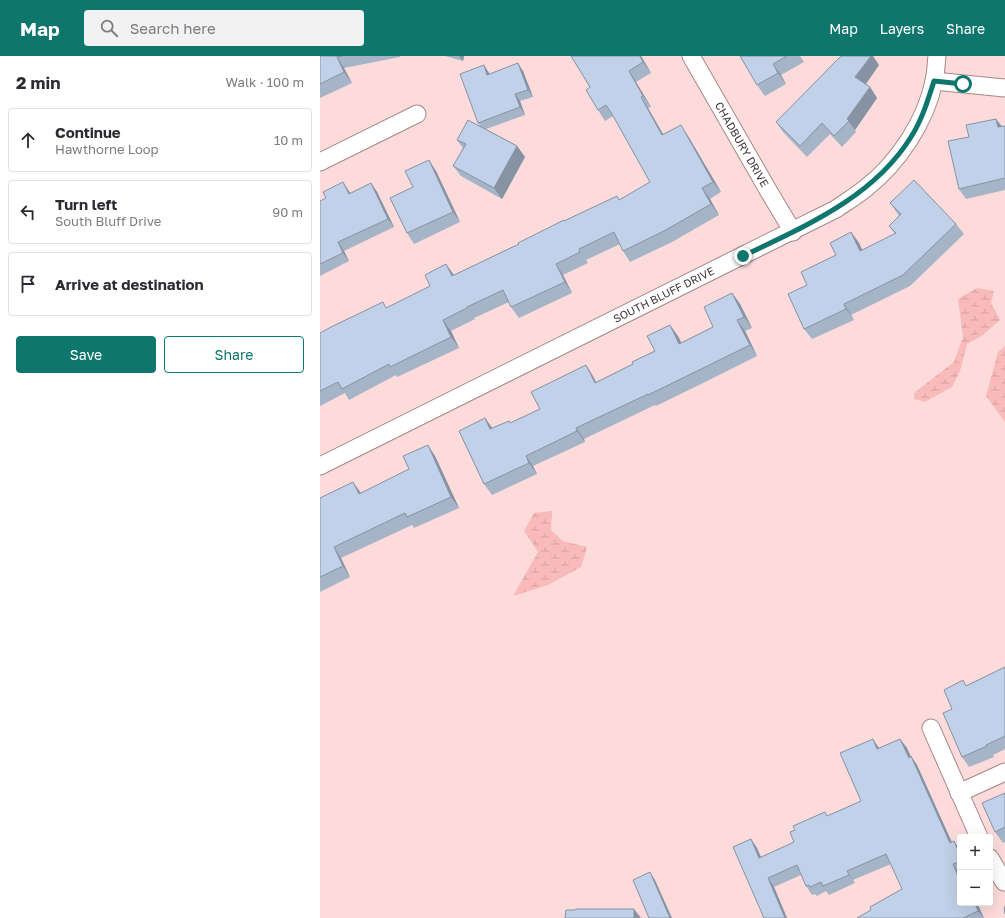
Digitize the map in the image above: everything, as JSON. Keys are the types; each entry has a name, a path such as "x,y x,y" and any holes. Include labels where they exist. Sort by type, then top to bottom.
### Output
{"street":[{"name":"CHADBURY DRIVE","path":"691,56 793,232"},
{"name":"SOUTH BLUFF DRIVE","path":"320,466 836,210 867,188 892,164 911,137 924,112 934,81 937,56"},
{"path":"934,81 1005,88"},
{"path":"320,162 417,114"},
{"path":"931,728 978,834"},
{"path":"959,793 1005,772"},
{"path":"993,863 1004,882 1005,881"}],"green space":[{"path":"977,288 994,291 991,303 1000,320 983,335 967,344 960,371 952,387 925,402 914,399 914,393 954,362 963,337 958,299"},
{"path":"1005,346 1005,422 986,396 998,352"},
{"path":"552,511 551,530 563,541 587,547 581,567 548,585 513,596 538,552 524,531 534,513"}],"building":[{"path":"320,56 342,56 337,57 344,72 320,84"},
{"path":"571,56 640,56 643,62 629,71 643,96 641,97 662,135 681,125 713,182 702,188 711,204 664,231 623,251 614,232 579,249 580,252 556,264 565,282 511,307 503,290 443,320 451,337 390,367 389,364 342,389 338,382 320,391 320,333 383,302 386,308 430,286 425,275 446,264 452,276 519,244 518,243 564,220 617,196 619,200 650,182 606,105 598,110 586,90 590,87"},
{"path":"740,56 787,56 773,64 778,73 757,85"},
{"path":"841,56 871,56 855,77 870,87 847,119 849,121 834,136 822,123 800,146 776,122"},
{"path":"518,63 528,90 515,94 520,107 478,123 460,74 484,65 487,75"},
{"path":"996,119 998,127 1005,126 1005,178 959,189 948,141 969,137 966,125"},
{"path":"468,120 517,146 494,188 453,166 466,144 457,140"},
{"path":"429,160 453,212 407,233 390,198 413,187 405,171"},
{"path":"914,180 956,224 903,275 844,304 846,309 804,329 788,294 807,285 801,272 836,255 830,243 851,232 860,251 896,233 889,226 901,214 890,203"},
{"path":"343,182 349,194 371,183 388,219 338,242 343,253 320,264 320,201 326,198 323,192"},
{"path":"732,293 744,317 737,320 750,345 648,395 576,428 577,431 526,456 529,463 484,484 459,431 485,418 490,429 509,421 510,423 540,409 531,392 586,365 595,383 633,364 632,362 655,351 647,336 670,325 679,344 713,327 704,307"},
{"path":"428,445 451,497 407,517 405,513 334,547 343,566 320,577 320,498 353,482 359,494 409,469 403,456"},
{"path":"1005,667 1005,736 962,757 943,713 952,709 944,690 963,680 966,686"},
{"path":"873,739 877,749 900,739 909,758 911,756 950,843 954,841 957,848 957,862 953,864 957,874 957,906 976,906 978,911 963,918 857,918 871,910 870,907 902,889 886,854 847,871 849,875 823,886 821,882 810,887 809,885 806,886 797,865 768,878 785,918 764,918 733,847 751,839 759,858 794,842 790,832 795,830 793,826 825,812 827,816 861,801 840,753"},
{"path":"1005,793 1005,827 995,832 982,803"},
{"path":"650,872 670,918 649,918 633,880"},
{"path":"634,909 634,918 565,918 566,910"}],"route":[{"path":"743,256 836,210 867,188 892,164 911,137 924,112 934,81 963,84"}]}
